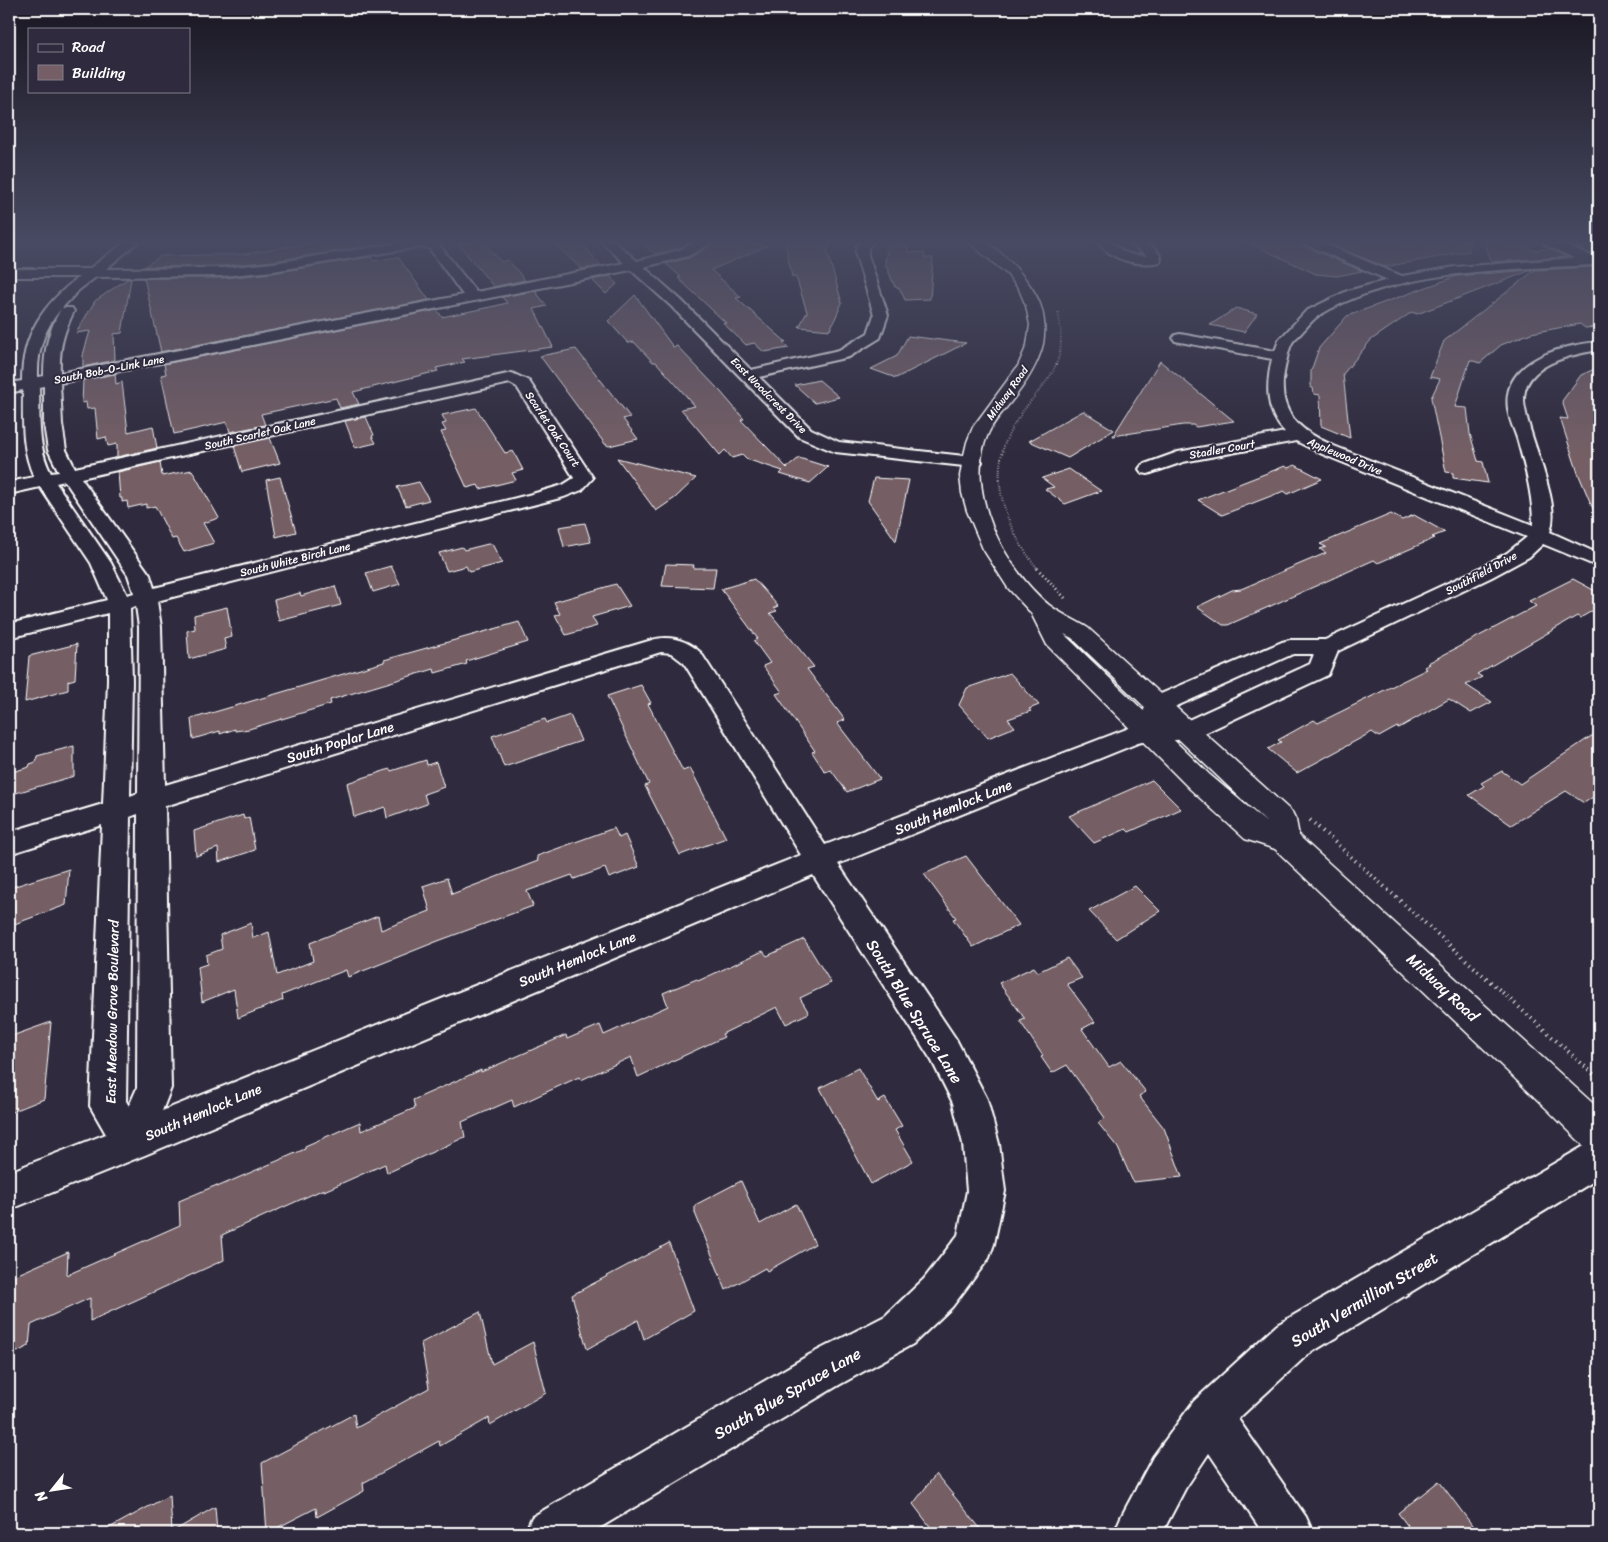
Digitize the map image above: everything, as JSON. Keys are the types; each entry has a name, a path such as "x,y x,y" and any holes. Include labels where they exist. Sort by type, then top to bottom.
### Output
{"main road":[{"name":"Midway Road","path":"1035,313 1038,329 1036,345 1030,361 1022,376 983,427 976,442 970,475 976,506 984,532 1003,565 1022,590 1041,610 1056,640 1153,718 1200,782 1255,831 1285,841 1561,1096 1599,1135"},
{"name":"Midway Road","path":"1153,718 1187,731 1282,820 1285,841"}],"street":[{"name":"East Meadow Grove Boulevard","path":"51,313 42,325 30,362 41,382 53,424 57,450 70,475 139,575 146,597 150,628 154,1088 132,1142"},
{"name":"South Bob-O-Link Lane","path":"9,388 391,313"},
{"name":"East Woodcrest Drive","path":"685,313 794,423 805,433 820,441 854,450 973,462"},
{"path":"748,375 844,354 875,335 880,313"},
{"name":"Applewood Drive","path":"1314,313 1292,331 1278,356 1275,377 1278,404 1282,418 1288,428 1328,450 1540,535 1599,561"},
{"path":"1180,338 1278,356"},
{"path":"1540,535 1543,528 1544,510 1516,408 1516,395 1519,385 1528,372 1542,361 1571,351 1599,346"},
{"name":"South Scarlet Oak Lane","path":"9,488 512,378"},
{"name":"Scarlet Oak Court","path":"512,378 522,384 582,472 584,478 580,485"},
{"name":"East Meadow Grove Boulevard","path":"41,382 32,440 36,462 45,480 101,563 112,584 119,604 121,631 108,1106 132,1142"},
{"name":"Stadler Court","path":"1148,469 1178,457 1298,435"},
{"name":"South White Birch Lane","path":"9,631 539,498 580,485"},
{"name":"Southfield Drive","path":"1153,718 1290,647 1328,647 1485,573 1522,551 1540,535"},
{"name":"South Poplar Lane","path":"9,843 660,645 672,644"},
{"name":"South Blue Spruce Lane","path":"548,1533 824,1370 899,1330 938,1293 975,1244 986,1191 981,1144 970,1099 944,1050 819,860 693,658 683,648 672,644"},
{"path":"1187,731 1320,669 1328,647"},
{"name":"South Hemlock Lane","path":"9,1191 819,860 1153,718"},
{"name":"South Vermillion Street","path":"1137,1533 1169,1473 1209,1416 1292,1340 1599,1158"},
{"path":"1209,1416 1290,1533"}],"building":[{"path":"88,313 125,313 122,333 114,334 115,360 83,367 83,355 90,331 76,333"},
{"path":"152,313 362,313 161,352"},
{"path":"422,313 439,313 442,317 461,313 536,313 553,347 462,359 465,362 436,368 438,371 353,392 359,404 340,408 336,398 261,414 265,425 230,432 227,422 174,434 161,375 166,374 164,364"},
{"path":"616,313 648,313 673,347 677,346 720,391 744,419 741,420 787,468 799,458 828,467 810,483 780,474 783,471 746,459 742,455 732,458 725,450 720,455 681,409 695,406 656,362 653,362 634,342 628,343 608,321"},
{"path":"715,313 753,313 786,342 783,342 789,348 764,352 754,343 746,345 723,323 726,323"},
{"path":"806,313 838,313 830,330 799,327"},
{"path":"1228,313 1257,314 1244,332 1210,325"},
{"path":"1355,313 1411,313 1371,340 1343,374 1350,438 1321,426 1320,395 1314,394 1313,388 1311,388 1311,371 1319,348 1347,316"},
{"path":"1480,313 1599,313 1599,327 1585,328 1580,324 1531,333 1501,345 1480,363 1470,360 1455,407 1467,408 1470,434 1478,461 1483,462 1488,483 1453,478 1453,473 1446,472 1431,398 1440,379 1430,377 1444,341"},
{"path":"908,336 966,343 896,378 871,369 897,356"},
{"path":"576,349 630,417 623,419 638,439 609,446 605,444 540,356"},
{"path":"1160,361 1234,421 1196,427 1193,425 1183,425 1113,436"},
{"path":"1599,367 1599,523 1578,473 1560,418 1568,419 1562,401 1581,375"},
{"path":"115,374 116,384 122,382 128,432 153,426 157,448 117,457 117,444 108,446 106,437 98,439 95,408 87,409 86,402 82,403 83,380"},
{"path":"819,380 839,397 815,403 795,385"},
{"path":"476,408 505,453 513,451 523,470 512,473 516,480 480,489 478,485 467,488 441,432 446,431 442,424 446,423 442,415"},
{"path":"1083,411 1114,430 1068,458 1029,441"},
{"path":"366,417 376,443 355,448 345,421"},
{"path":"270,438 280,463 242,472 234,446"},
{"path":"617,458 696,478 675,498 656,511"},
{"path":"160,462 162,476 192,470 219,518 203,523 214,543 184,552 176,538 172,539 155,506 146,508 146,504 128,508 127,501 122,502 118,472"},
{"path":"1295,465 1322,479 1288,494 1284,491 1222,515 1198,500 1285,466 1288,468"},
{"path":"1069,469 1101,491 1065,504 1045,489 1054,487 1042,478"},
{"path":"280,477 296,532 276,537 266,480"},
{"path":"874,478 909,480 896,541 868,501"},
{"path":"419,482 429,500 406,506 397,487"},
{"path":"1391,514 1402,520 1414,515 1445,532 1378,563 1374,560 1228,625 1223,625 1197,607 1232,590 1241,589 1326,553 1320,549 1326,547 1320,544"},
{"path":"585,523 591,542 564,547 559,527"},
{"path":"492,544 502,563 469,572 466,566 447,571 439,553 462,547 464,550"},
{"path":"666,564 694,565 693,568 716,568 713,588 662,586"},
{"path":"391,566 400,584 373,592 366,573"},
{"path":"754,579 778,606 774,608 777,611 770,613 814,667 807,669 845,720 837,723 880,779 847,792 831,770 825,772 812,752 815,751 776,694 782,692 763,666 770,663 754,641 758,639 721,589"},
{"path":"1573,579 1599,593 1599,607 1580,618 1577,616 1477,674 1482,677 1466,685 1492,702 1471,713 1449,699 1399,728 1397,727 1379,737 1372,732 1297,773 1268,749 1281,742 1278,740 1314,720 1318,723 1427,669 1424,667 1430,664 1428,663 1536,606 1529,601"},
{"path":"616,584 630,606 592,617 597,626 566,635 555,615 560,614 554,602"},
{"path":"335,586 341,605 279,621 274,600 300,593 301,596"},
{"path":"227,607 232,637 224,639 226,649 189,659 187,631 195,629 194,615"},
{"path":"519,622 528,642 466,661 467,664 435,673 434,669 330,700 331,704 249,729 235,731 235,729 220,734 220,731 193,739 191,719 384,662 384,660"},
{"path":"77,644 75,679 68,681 68,690 25,702 29,656"},
{"path":"1010,673 1039,705 1029,709 1031,711 1008,719 1015,727 988,738 959,705 967,688"},
{"path":"641,685 651,703 648,704 683,771 690,768 726,838 680,855 645,786 649,784 607,696"},
{"path":"570,715 581,741 504,767 492,736 545,719 547,723"},
{"path":"1599,731 1599,793 1584,803 1566,791 1511,825 1469,795 1484,786 1481,783 1502,771 1520,784"},
{"path":"74,746 74,776 9,795 9,773 29,767 30,764 36,762 37,756"},
{"path":"426,760 427,765 436,762 444,787 424,794 427,804 387,818 385,807 354,817 347,783"},
{"path":"1152,780 1181,809 1129,832 1126,829 1094,843 1069,816"},
{"path":"243,815 244,819 249,817 255,850 219,862 218,848 196,856 194,831"},
{"path":"614,828 619,838 625,835 639,867 609,878 605,868 574,879 572,875 527,891 533,906 348,977 346,970 282,995 283,1000 238,1018 234,989 202,1002 198,967 207,964 206,955 222,949 220,935 251,923 253,938 269,932 277,975 313,961 310,943 378,916 381,930 430,911 423,886 447,878 452,894 538,861 537,856"},
{"path":"966,856 1019,925 973,947 953,919 956,918 924,874"},
{"path":"69,869 66,905 9,926 9,888"},
{"path":"1135,886 1160,911 1116,939 1089,911"},
{"path":"804,939 831,983 800,998 809,1013 786,1024 777,1007 722,1034 724,1037 638,1077 631,1057 581,1080 579,1077 514,1107 512,1100 462,1122 465,1137 387,1173 385,1164 222,1235 224,1260 90,1321 90,1298 31,1325 29,1346 9,1356 9,1278 68,1252 67,1275 180,1225 179,1201 217,1185 217,1187 305,1149 305,1146 360,1122 361,1131 415,1108 413,1100 566,1035 567,1039 600,1025 604,1035 668,1006 663,993 697,979 698,981 763,951 767,956"},
{"path":"1067,958 1082,978 1067,984 1095,1022 1082,1029 1109,1067 1121,1061 1146,1092 1139,1096 1164,1128 1182,1177 1133,1182 1118,1148 1098,1123 1105,1118 1067,1065 1052,1073 1020,1021 1025,1019 999,983 1034,967 1038,972"},
{"path":"51,1022 44,1099 9,1113 9,1037"},
{"path":"858,1068 878,1102 885,1098 902,1126 895,1130 913,1161 871,1184 820,1088"},
{"path":"741,1181 760,1224 796,1204 815,1244 767,1271 765,1268 726,1290 695,1213 695,1205"},
{"path":"669,1243 694,1311 644,1339 638,1320 587,1349 572,1295"},
{"path":"480,1312 492,1364 533,1342 546,1393 490,1425 489,1418 440,1446 439,1441 363,1483 364,1491 317,1517 316,1508 267,1533 262,1463 354,1414 356,1428 429,1388 421,1343"},
{"path":"936,1474 984,1533 935,1533 913,1504"},
{"path":"1439,1481 1478,1533 1413,1533 1398,1513"},
{"path":"170,1495 172,1532 215,1507 217,1533 100,1533"}]}
